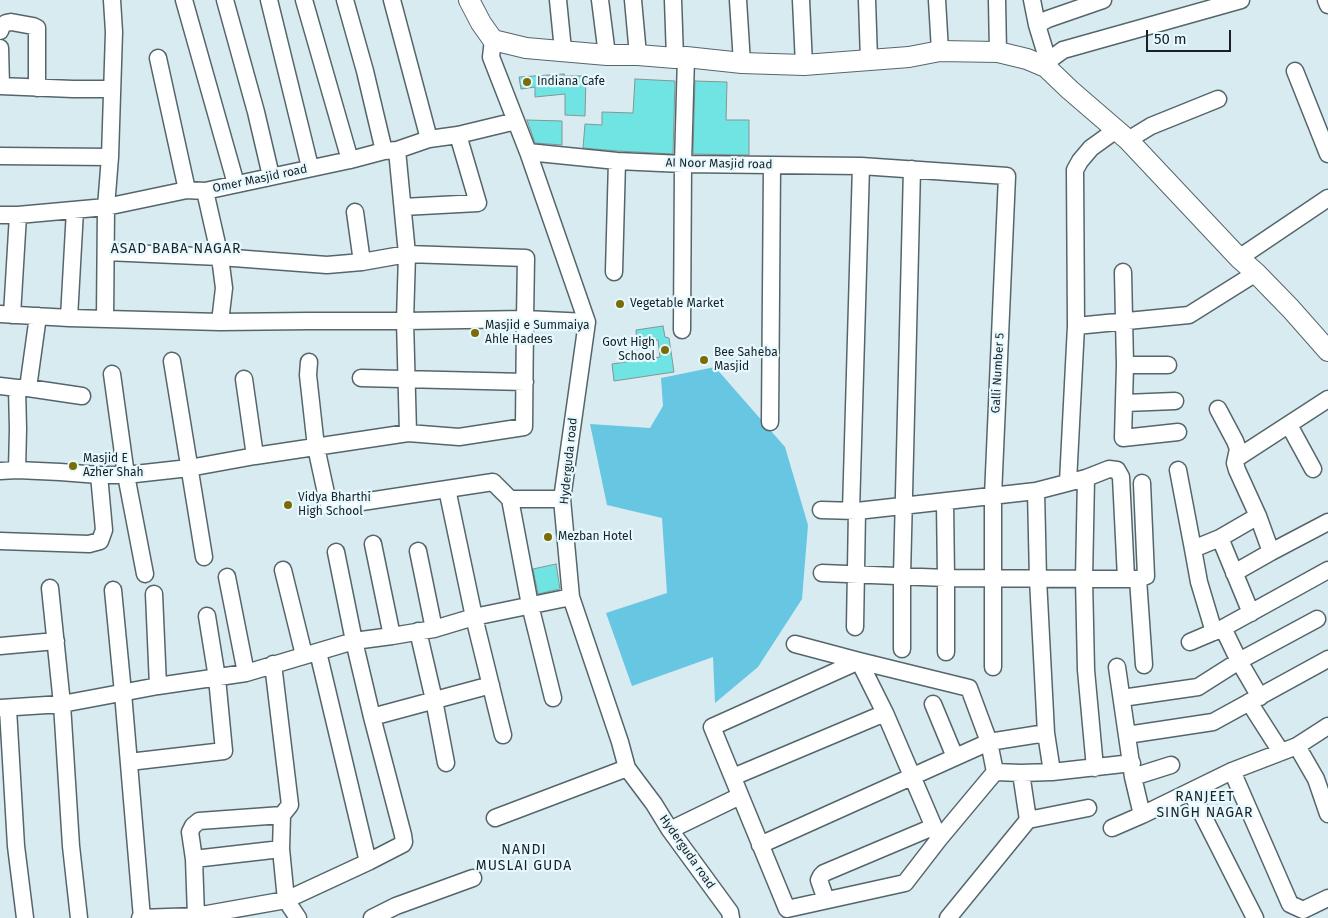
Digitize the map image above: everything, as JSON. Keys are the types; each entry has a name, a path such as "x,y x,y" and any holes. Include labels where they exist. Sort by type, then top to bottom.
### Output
{"main road":[{"path":"469,0 481,23 493,40 526,48 607,55 638,55 742,63 804,65 908,57 940,51 998,52 1047,64 1070,90 1122,135 1239,258 1256,273 1328,351"}],"street":[{"path":"106,319 106,207 110,157 114,32 112,0"},
{"path":"184,0 236,184"},
{"path":"225,0 256,112 271,176"},
{"path":"269,0 310,167"},
{"path":"304,0 350,160"},
{"path":"345,0 365,71 391,151 403,207 407,254 405,321 408,434"},
{"path":"392,0 429,139"},
{"path":"558,0 563,50"},
{"path":"600,0 607,55"},
{"path":"633,0 638,55"},
{"path":"673,0 680,58 682,330"},
{"path":"738,0 742,63"},
{"path":"802,0 804,65"},
{"path":"867,0 868,60"},
{"path":"937,0 940,51"},
{"path":"997,0 998,52"},
{"path":"1032,0 1047,64 1063,50 1241,0"},
{"path":"1037,25 1048,19 1104,0"},
{"path":"1326,0 1328,5"},
{"path":"0,31 2,26 11,22 37,28 37,88"},
{"name":"Hyderguda road","path":"493,40 491,57 528,152 587,322 562,499 571,597 627,768 654,804 726,916"},
{"path":"0,48 0,86 112,89"},
{"path":"158,58 187,190"},
{"path":"1295,71 1328,154"},
{"path":"1068,482 1076,326 1075,170 1091,148 1218,99"},
{"name":"Omer Masjid road","path":"0,215 106,207 187,190 205,191 391,151 429,139 458,135 516,121"},
{"path":"403,207 478,203 458,135"},
{"name":"AI Noor Masjid road","path":"528,152 616,161 682,164 860,166 912,169"},
{"path":"0,156 110,157"},
{"path":"614,272 616,161"},
{"path":"770,422 772,165"},
{"path":"855,627 854,511 860,166"},
{"path":"902,649 903,506 912,169"},
{"name":"Galli Number 5","path":"912,169 1007,176 993,496 994,667"},
{"path":"205,191 220,257 224,288 220,322"},
{"path":"1239,258 1328,198"},
{"path":"69,318 75,210"},
{"path":"355,212 362,262"},
{"path":"18,215 6,314 69,318 220,322 525,319 587,322"},
{"path":"0,471 17,470 126,475 189,468 255,456 408,434 460,437 524,427 526,258 407,254 362,262 327,265 220,257 106,252"},
{"path":"1123,272 1125,365 1123,438 1178,432"},
{"path":"1076,326 1124,323 1189,315 1256,273"},
{"path":"17,470 22,388 38,316"},
{"path":"172,361 204,557"},
{"path":"309,362 308,375 316,447 329,507 493,482 510,499 530,605 553,698"},
{"path":"1125,365 1168,365"},
{"path":"112,374 126,475 145,574"},
{"path":"361,378 525,382"},
{"path":"244,379 255,456"},
{"path":"0,386 82,396"},
{"path":"1236,458 1328,399"},
{"path":"1125,402 1176,401"},
{"path":"1218,410 1235,441 1238,449 1235,463 1236,470 1258,516 1272,552"},
{"path":"1289,424 1313,469"},
{"path":"821,510 854,511 1036,492 1086,478 1109,469 1117,470 1121,477 1132,579 1144,664"},
{"path":"1178,470 1199,582 1218,630 1239,661 1254,699 1281,752"},
{"path":"0,541 89,544 100,541 104,530 99,475"},
{"path":"1086,478 1084,579 1086,670 1095,768"},
{"path":"822,573 946,578 1038,579 1132,579 1146,576 1142,483"},
{"path":"447,489 474,617 503,735"},
{"path":"1036,492 1038,579 1046,733 1052,772"},
{"path":"510,499 562,499"},
{"path":"945,502 946,652"},
{"path":"1193,549 1220,538 1258,516"},
{"path":"1234,573 1328,522"},
{"path":"1220,538 1251,613"},
{"path":"373,544 392,636"},
{"path":"418,551 434,700 446,763"},
{"path":"113,590 124,693 141,918 196,916 286,900 368,862 404,842 354,641 336,552"},
{"path":"283,570 311,654 368,862"},
{"path":"1190,642 1251,613 1328,570"},
{"path":"227,576 246,673"},
{"path":"50,588 62,704 71,846 79,918"},
{"path":"154,594 158,686"},
{"path":"25,918 16,846 4,708 62,704 158,686 246,673 354,641 426,630 474,617 571,597"},
{"path":"129,762 224,751 217,678 207,616"},
{"path":"1122,698 1198,687 1239,661 1317,619"},
{"path":"0,646 56,641"},
{"path":"795,644 969,688 989,742 995,772"},
{"path":"1127,735 1213,722 1328,659"},
{"path":"859,661 885,713 936,833"},
{"path":"859,661 712,727 787,909 905,882 936,833 995,772 1052,772 1095,768 1132,770 1171,765"},
{"path":"273,664 290,804 282,815 281,849 286,900 298,918"},
{"path":"1117,667 1132,770 1142,816"},
{"path":"372,716 492,685"},
{"path":"933,704 955,757"},
{"path":"733,777 885,713"},
{"path":"1112,828 1142,816 1232,771 1297,746 1328,726"},
{"path":"760,845 989,742 1046,733"},
{"path":"1297,746 1322,777 1327,809"},
{"path":"495,818 627,768"},
{"path":"1232,771 1290,904 1302,910 1328,898"},
{"path":"1022,773 1028,820"},
{"path":"1191,792 1256,918"},
{"path":"670,830 740,796"},
{"path":"948,918 1028,820 1088,808"},
{"path":"196,916 194,859 190,832 194,826 200,822 282,815"},
{"path":"826,900 819,880 824,874 936,833"},
{"path":"194,859 281,849"},
{"path":"372,918 398,912 473,878"}],"shaded area":[{"path":"715,367 785,447 808,525 802,599 758,667 715,703 713,657 632,686 606,613 667,593 662,518 607,505 590,424 650,428 663,406 661,378"}],"building":[{"path":"564,74 564,76 586,76 585,116 565,115 565,94 535,97 535,87 521,89 519,77"},
{"path":"635,79 675,81 673,154 583,148 585,124 602,125 602,112 633,113"},
{"path":"695,81 727,82 726,120 749,120 749,155 693,154"},
{"path":"527,120 562,121 562,145 535,143"},
{"name":"Govt High School","path":"663,326 665,337 669,338 674,372 614,381 612,364 660,357 658,340 637,343 636,330"},
{"path":"556,564 560,589 538,594 533,569"}],"place":[{"name":"Indiana Cafe","path":"527,82"},
{"name":"Vegetable Market","path":"620,304"},
{"name":"Masjid e Summaiya Ahle Hadees","path":"475,333"},
{"name":"Govt High School","path":"665,350"},
{"name":"Bee Saheba Masjid","path":"704,360"},
{"name":"Masjid E Azher Shah","path":"73,466"},
{"name":"Vidya Bharthi High School","path":"288,505"},
{"name":"Mezban Hotel","path":"548,537"}],"district":[{"name":"ASAD BABA NAGAR","path":"176,249"},
{"name":"RANJEET SINGH NAGAR","path":"1205,806"},
{"name":"NANDI MUSLAI GUDA","path":"524,858"}]}
